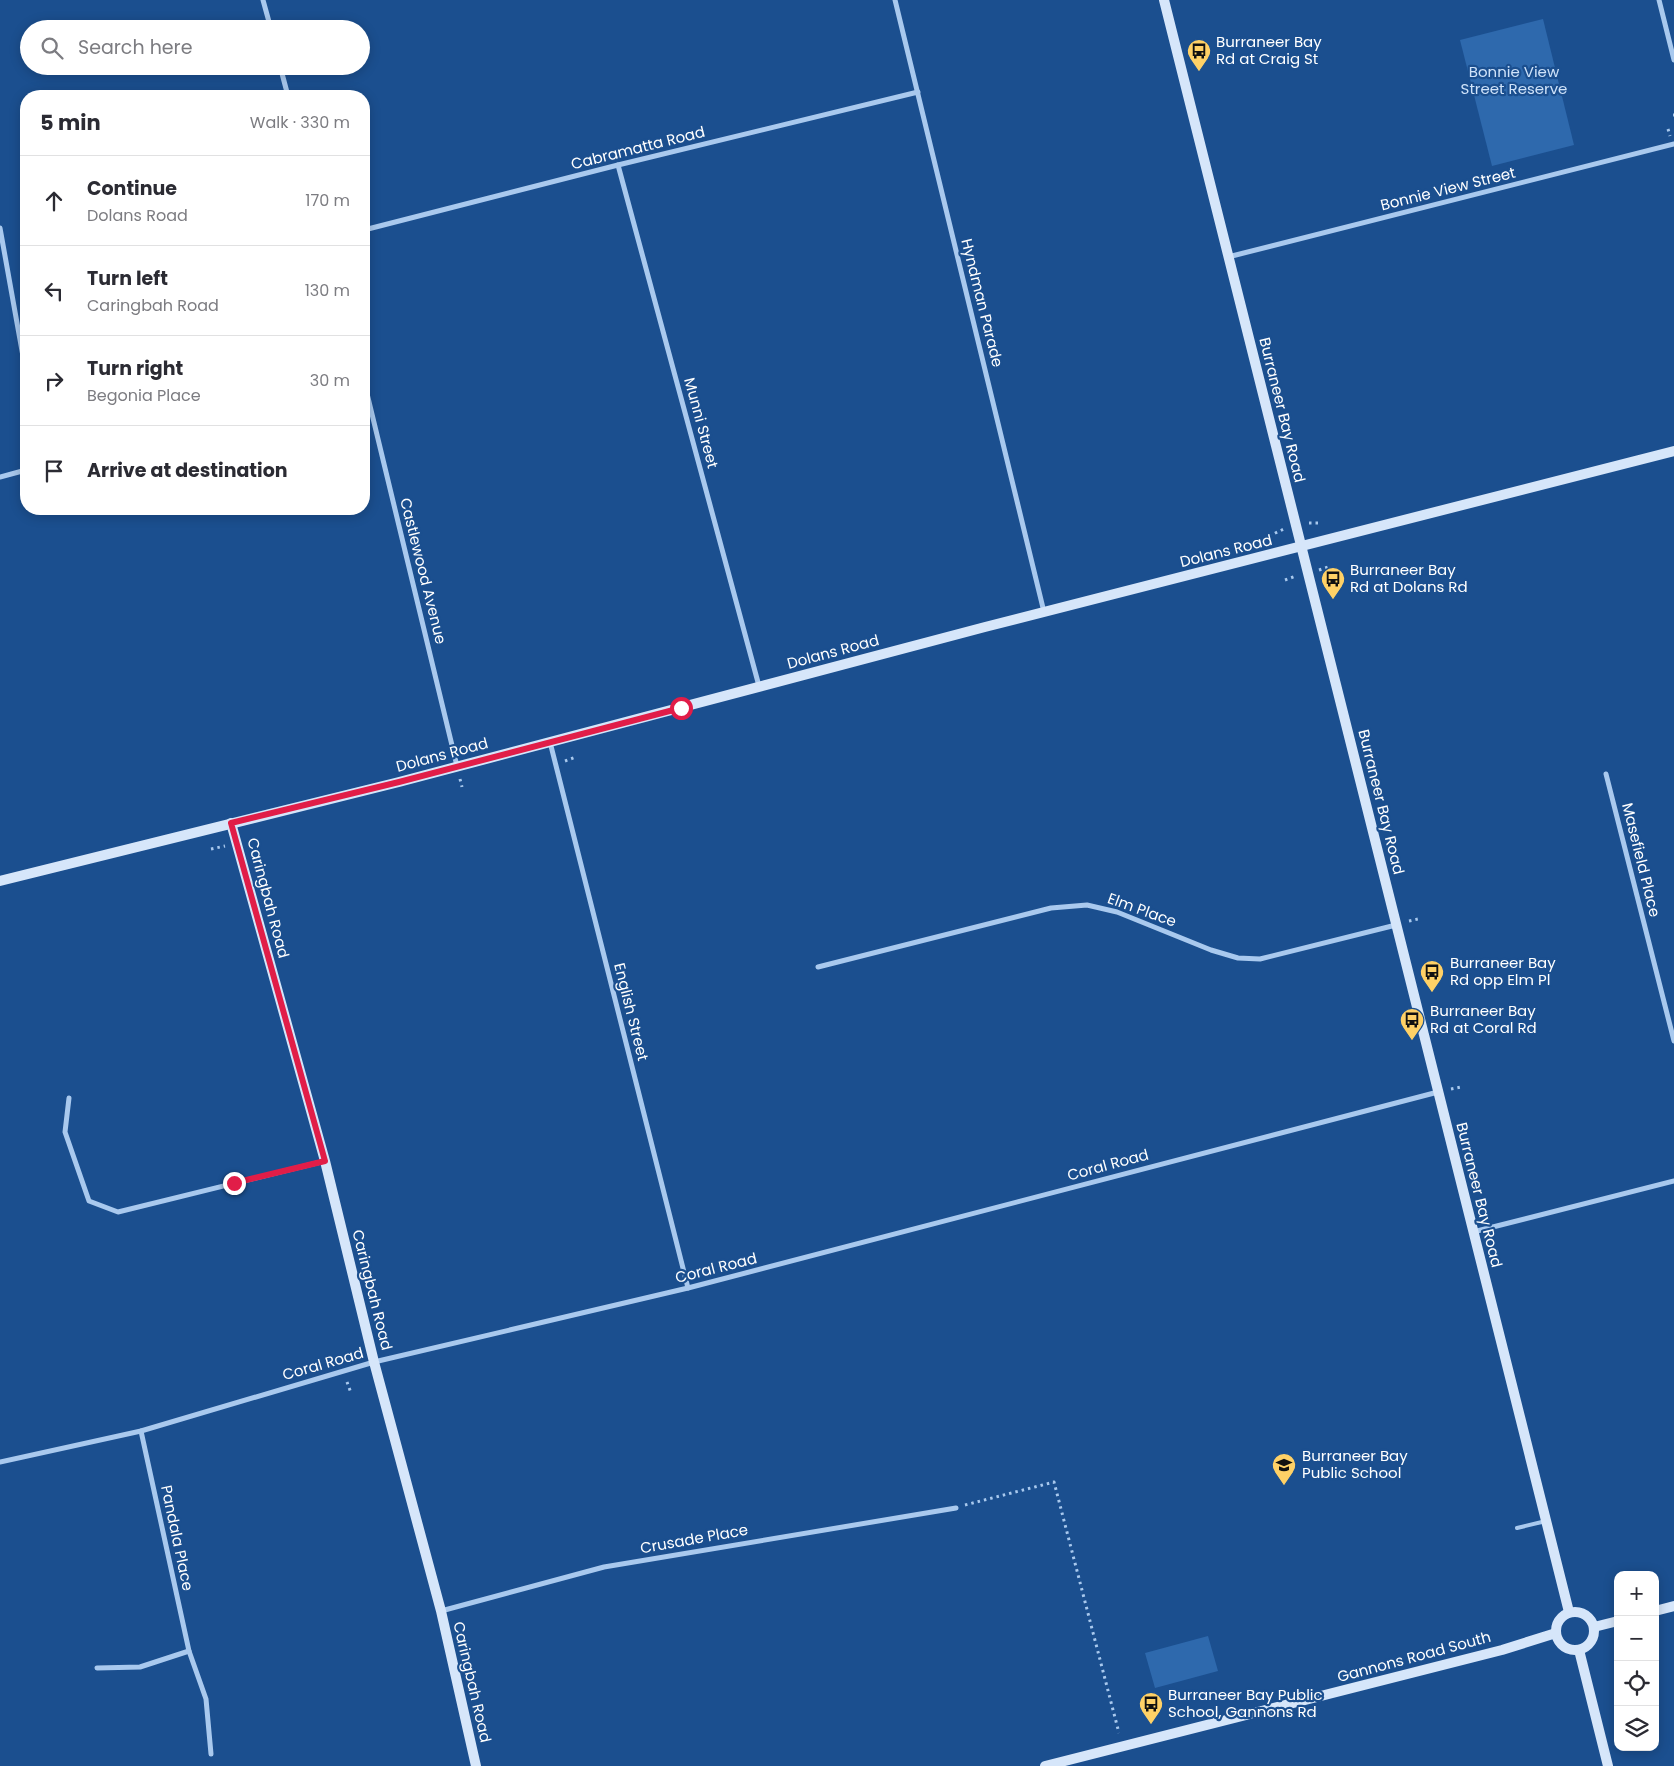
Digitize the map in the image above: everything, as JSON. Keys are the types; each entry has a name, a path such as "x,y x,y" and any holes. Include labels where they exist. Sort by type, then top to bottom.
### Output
{"street":[{"path":"263,0 268,20"},
{"name":"Hyndman Parade","path":"895,0 1044,612"},
{"name":"Burraneer Bay Road","path":"1164,0 1570,1612"},
{"path":"1659,0 1674,60"},
{"path":"282,75 286,90"},
{"name":"Cabramatta Road","path":"370,228 918,92"},
{"name":"Bonnie View Street","path":"1228,257 1674,144"},
{"name":"Munni Street","path":"618,166 760,687"},
{"path":"0,228 20,340"},
{"name":"Castlewood Avenue","path":"370,406 457,767"},
{"name":"Dolans Road","path":"0,881 457,767 1044,612 1674,451"},
{"path":"0,477 20,472"},
{"name":"English Street","path":"550,742 688,1288"},
{"name":"Masefield Place","path":"1606,774 1674,1041"},
{"name":"Caringbah Road","path":"231,823 325,1161 374,1362 441,1611 476,1766"},
{"name":"Elm Place","path":"818,967 1051,908 1087,905 1117,912 1211,950 1238,958 1260,959 1397,925"},
{"name":"Coral Road","path":"0,1462 141,1431 374,1362 688,1288 1438,1092"},
{"path":"69,1098 66,1132 89,1200 118,1212 325,1161"},
{"path":"1473,1232 1674,1181"},
{"name":"Pandala Place","path":"141,1431 189,1651 206,1699 210,1754"},
{"name":"Crusade Place","path":"441,1611 604,1567 956,1508"},
{"path":"1659,1610 1674,1606"},
{"path":"1570,1612 1582,1612 1592,1621 1594,1627 1593,1639 1579,1650 1573,1650 1561,1644 1556,1633 1559,1620 1570,1612"},
{"path":"1594,1627 1614,1622"},
{"name":"Gannons Road South","path":"1045,1766 1295,1704 1492,1652 1556,1633"},
{"path":"1579,1650 1608,1766"},
{"path":"97,1668 140,1667 189,1651"}],"lane":[{"path":"1517,1528 1546,1521"}],"path":[{"path":"956,1508 1054,1482 1122,1746"}],"green space":[{"name":"Bonnie View Street Reserve","path":"1543,19 1574,145 1492,166 1460,40"},
{"path":"1208,1636 1218,1671 1155,1688 1145,1653"}],"place":[{"name":"Burraneer Bay Rd at Craig St","path":"1199,72"},
{"name":"Burraneer Bay Rd at Dolans Rd","path":"1333,600"},
{"name":"Burraneer Bay Rd opp Elm Pl","path":"1432,993"},
{"name":"Burraneer Bay Rd at Coral Rd","path":"1412,1041"},
{"name":"Burraneer Bay Public School","path":"1284,1486"},
{"name":"Burraneer Bay Public School, Gannons Rd","path":"1151,1725"}],"route":[{"path":"234,1183 325,1161 231,823 399,782 681,708"}]}
